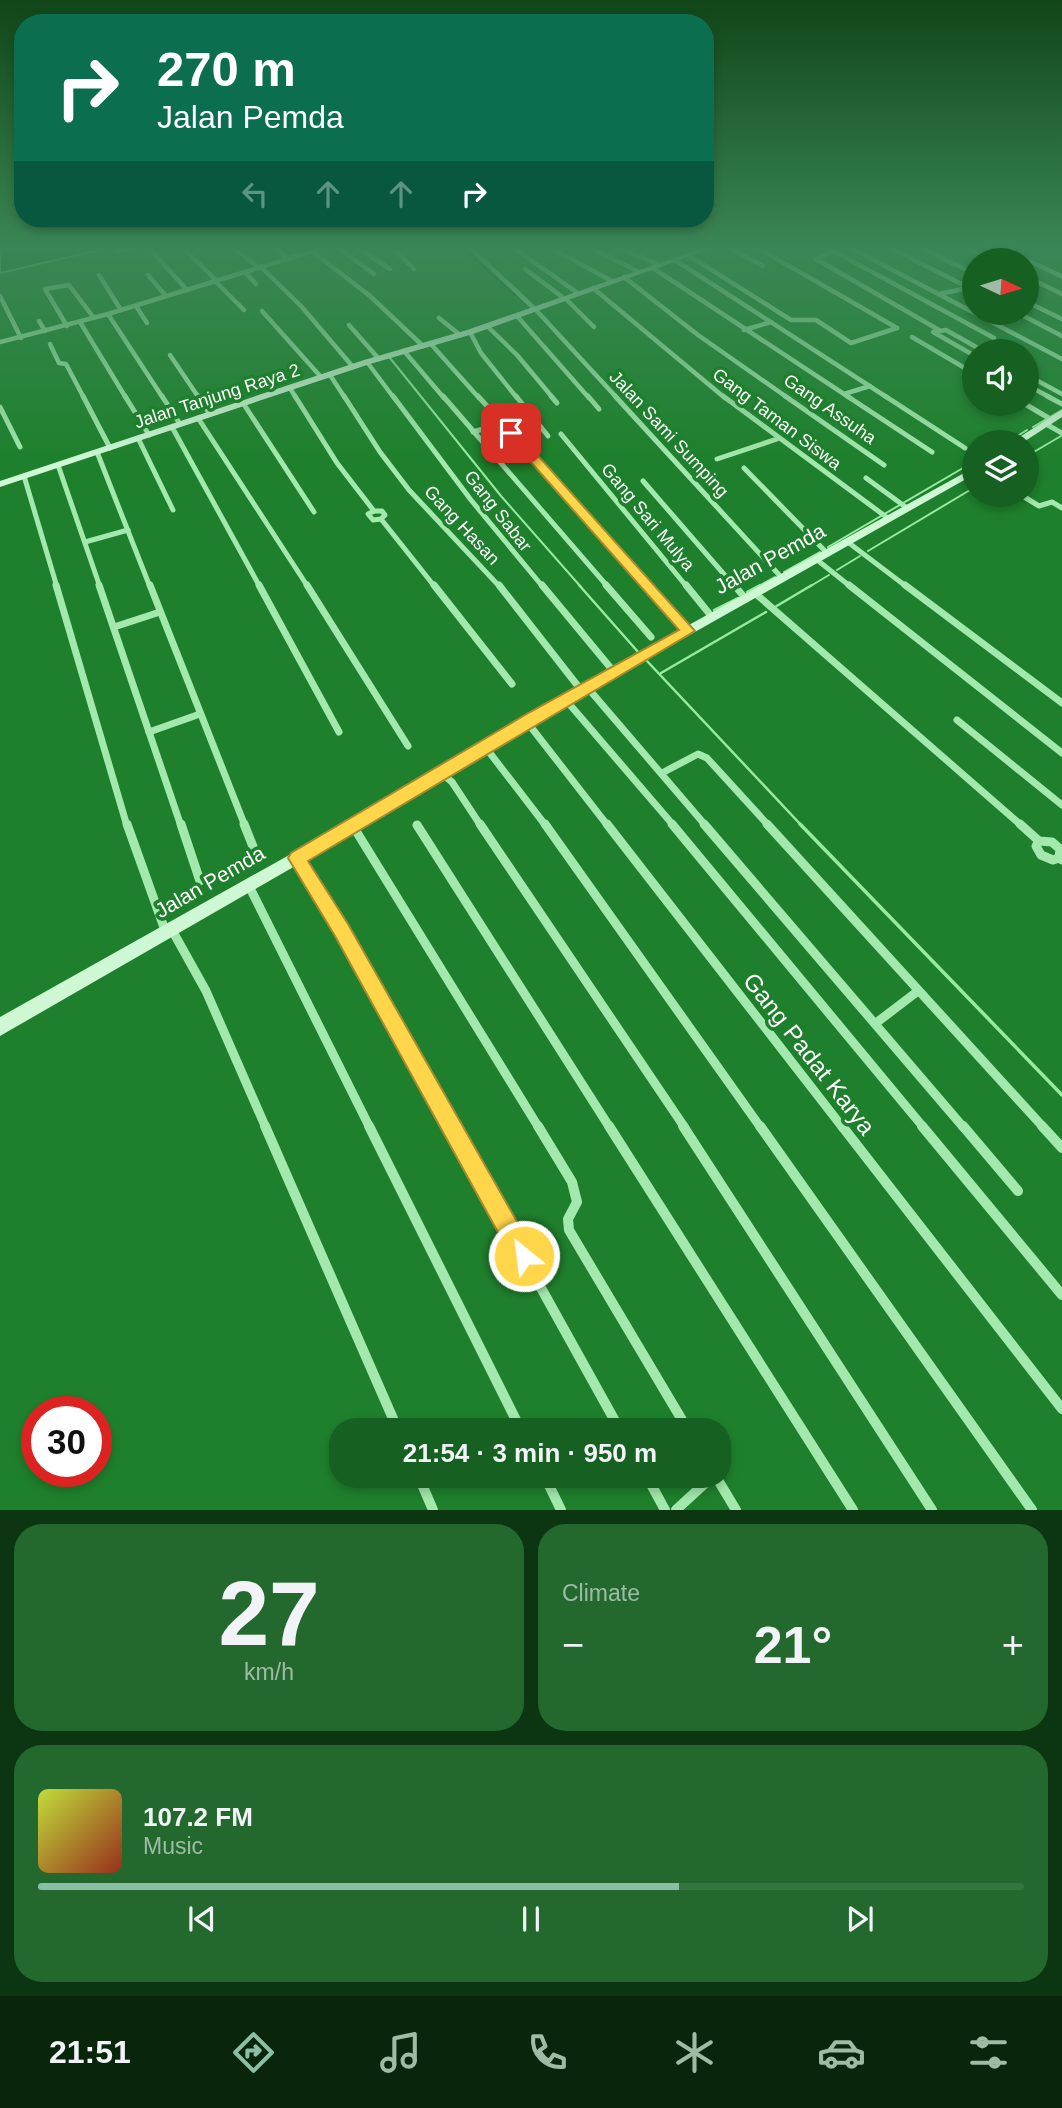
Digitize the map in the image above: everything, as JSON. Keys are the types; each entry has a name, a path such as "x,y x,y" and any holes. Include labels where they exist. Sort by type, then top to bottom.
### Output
{"street":[{"path":"11,318 20,338"},
{"path":"63,318 67,326"},
{"path":"0,342 92,318"},
{"path":"111,318 176,425 340,732"},
{"path":"144,318 147,323"},
{"name":"Gang Hasan","path":"269,318 326,376 402,481 489,573 584,688 662,773 1018,1191"},
{"path":"312,318 353,367"},
{"path":"399,318 503,423 688,631"},
{"path":"440,318 465,334 548,436"},
{"name":"Jalan Tanjung Raya 2","path":"0,484 367,362 510,318"},
{"path":"519,318 599,409"},
{"name":"Jalan Sami Sumping","path":"544,318 782,578"},
{"path":"585,318 594,327"},
{"name":"Gang Taman Siswa","path":"629,318 729,402 884,516"},
{"name":"Gang Assuha","path":"677,318 884,465"},
{"path":"728,318 932,452"},
{"path":"764,318 962,446"},
{"path":"789,318 808,318"},
{"path":"814,318 851,343 897,328 880,318"},
{"path":"919,318 939,330"},
{"path":"958,318 994,338"},
{"path":"983,318 1062,359"},
{"path":"39,321 45,331"},
{"path":"80,322 149,435"},
{"path":"744,330 771,323"},
{"path":"1040,324 1062,336"},
{"path":"349,325 379,359"},
{"path":"487,326 517,355 557,403"},
{"path":"962,339 946,330 933,332 962,349"},
{"path":"912,337 962,366"},
{"path":"50,344 59,363 66,365 110,447"},
{"path":"404,351 651,637"},
{"path":"170,355 210,414"},
{"name":"Gang Sabar","path":"367,362 471,500 614,672"},
{"path":"1039,382 1062,394"},
{"path":"844,394 870,386"},
{"path":"290,388 337,463 374,511 368,517 373,520 381,519 512,684"},
{"path":"1039,392 1062,404"},
{"path":"243,403 314,513"},
{"path":"0,407 20,447"},
{"path":"1039,413 1062,433"},
{"path":"1034,430 1062,413"},
{"path":"198,418 366,676 408,746"},
{"path":"473,432 503,423"},
{"name":"Gang Sari Mulya","path":"561,435 712,617"},
{"path":"138,439 173,510"},
{"path":"717,459 777,439"},
{"path":"97,452 254,849"},
{"path":"58,465 200,881"},
{"path":"744,468 822,556 1062,753"},
{"name":"Jalan Pemda","path":"0,1027 354,826 584,688 849,542 884,516 907,508 962,477"},
{"path":"19,478 131,839 169,931 206,990 393,1418"},
{"path":"866,478 907,508"},
{"path":"643,481 751,596 1040,841 1060,844 1061,859 1049,859 1041,855 1036,846 1040,841"},
{"path":"1039,506 1052,502 1062,508"},
{"path":"85,542 128,530"},
{"path":"849,542 1062,703"},
{"path":"114,627 160,612"},
{"path":"565,699 669,820 1062,1296"},
{"path":"149,732 200,714"},
{"path":"957,720 1062,805"},
{"name":"Gang Padat Karya","path":"527,722 1062,1409"},
{"path":"486,748 547,827 1032,1510"},
{"path":"662,773 698,754 707,758 1062,1148"},
{"path":"441,773 452,782 552,926 932,1510"},
{"path":"417,825 853,1510"},
{"path":"354,826 572,1182 577,1202 568,1219 569,1230 681,1418"},
{"path":"297,858 342,930 613,1418"},
{"path":"249,886 515,1418"},
{"path":"876,1023 918,991"},
{"path":"424,1488 433,1510"},
{"path":"550,1488 561,1510"},
{"path":"653,1488 665,1510"},
{"path":"677,1510 701,1488"},
{"path":"723,1488 736,1510"}],"waterway":[{"path":"390,358 501,496 581,587"},
{"path":"1033,427 1062,410"},
{"path":"1039,449 1061,436"},
{"path":"828,547 962,469"},
{"path":"868,551 962,495"},
{"path":"784,572 820,552"},
{"path":"837,570 860,556"},
{"path":"809,587 829,575"},
{"path":"757,587 775,577"},
{"path":"579,585 639,653"},
{"path":"747,592 760,585"},
{"path":"775,607 812,585"},
{"path":"714,610 738,598"},
{"path":"661,673 766,612"},
{"path":"647,661 802,826"},
{"path":"800,824 1062,1095"}],"route":[{"path":"511,433 688,631 536,716 453,768 297,858 342,930 524,1256"}]}
